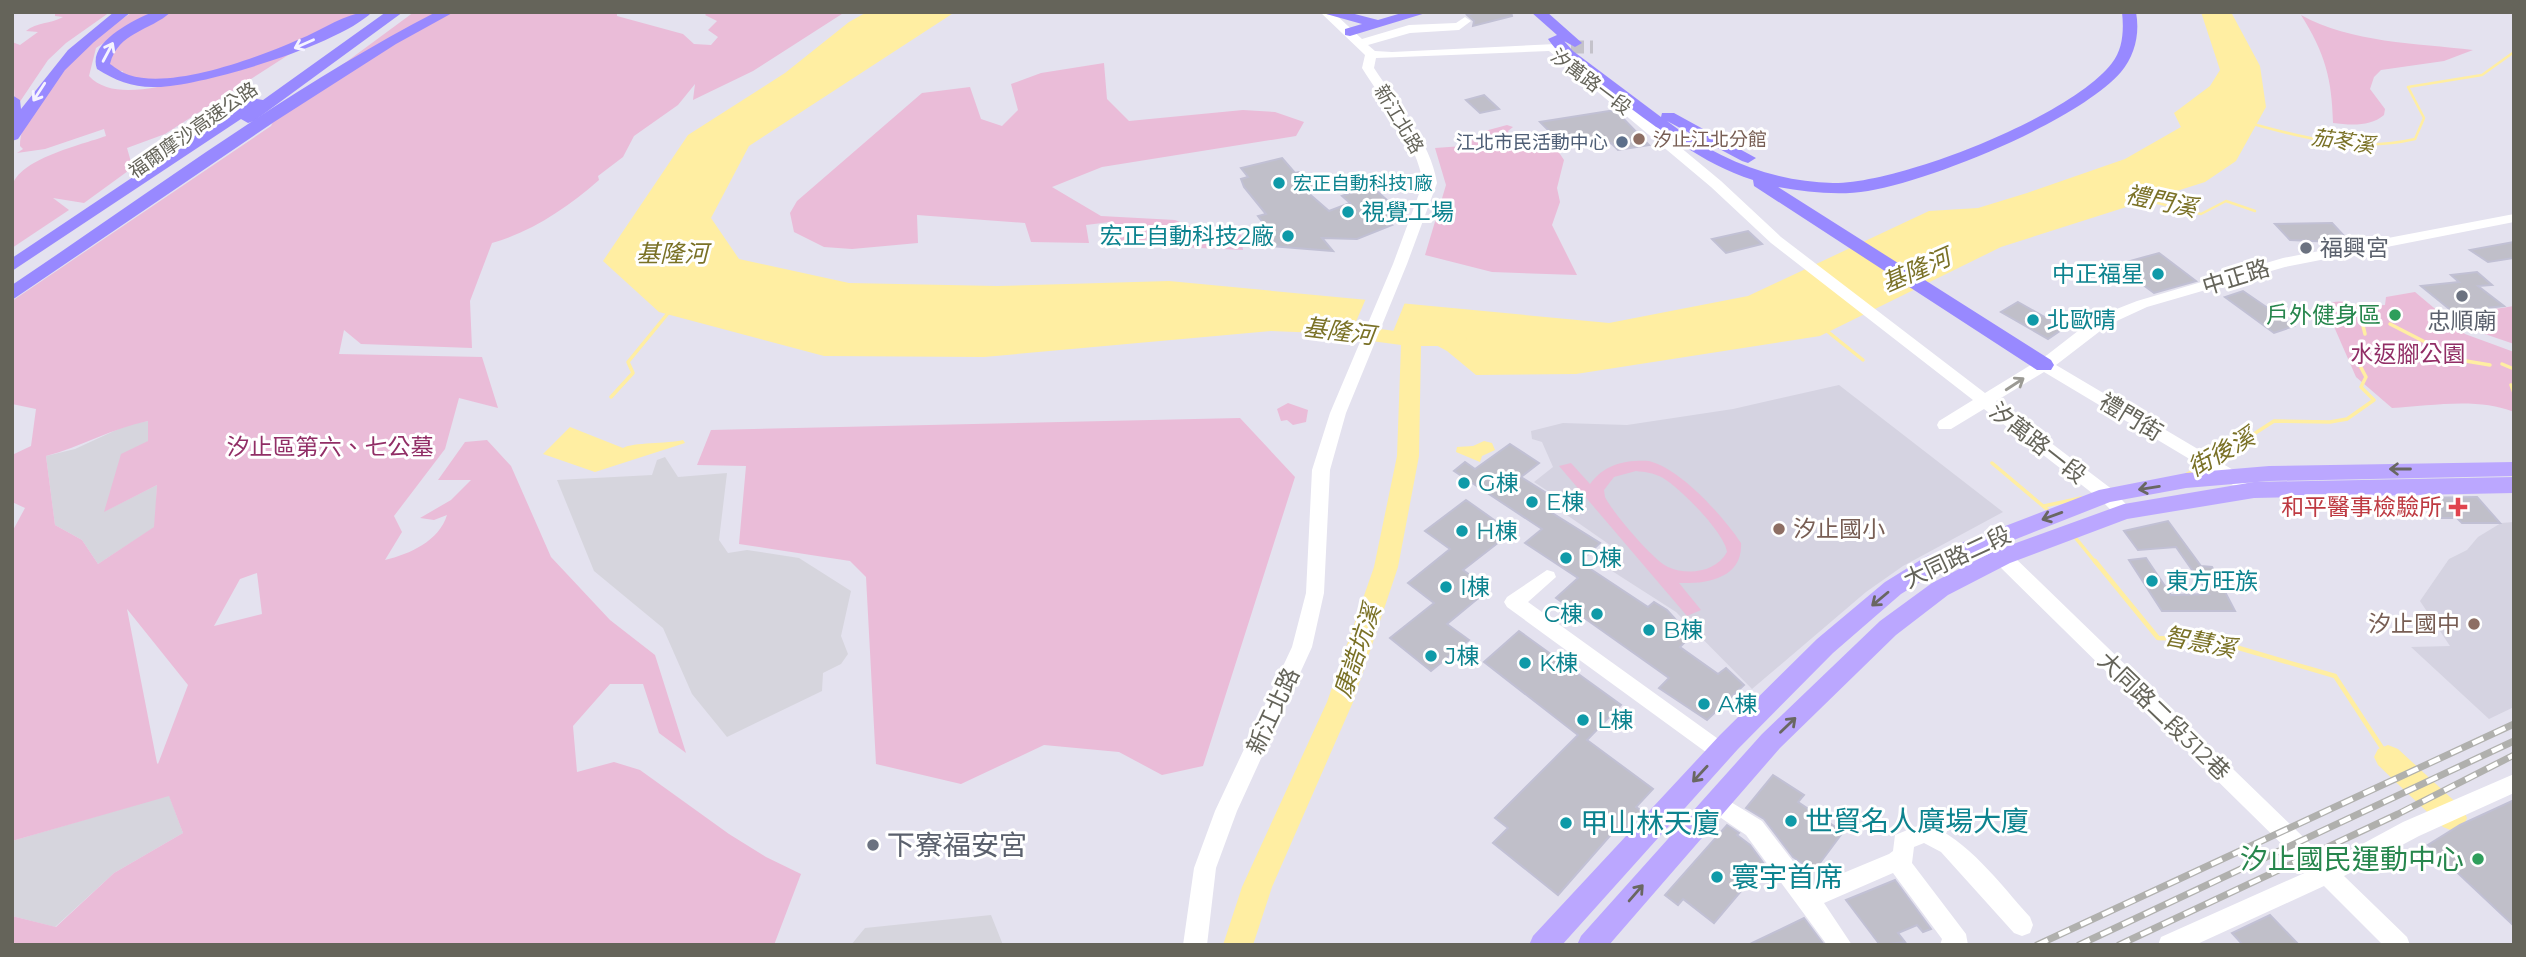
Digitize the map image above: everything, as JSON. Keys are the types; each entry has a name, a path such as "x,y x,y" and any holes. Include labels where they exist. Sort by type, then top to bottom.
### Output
{"highway":[{"path":"15,132 58,65 80,44 124,12"},
{"path":"164,12 131,28 112,43 103,56 102,66 109,74 121,79 153,82 218,72 300,46 365,12"},
{"name":"福爾摩沙高速公路","path":"12,266 381,12"},
{"name":"福爾摩沙高速公路","path":"12,279 249,118 396,12"},
{"path":"268,119 412,12"},
{"path":"12,294 268,119 391,41 447,12"},
{"path":"1326,12 1368,22 1399,19"},
{"path":"1350,32 1422,12"},
{"path":"1523,12 1555,39 1559,46 1668,116 1817,221 2044,365"},
{"path":"1538,12 1602,74 1686,143 1743,170 1802,187 1832,190 1876,187 1927,170 2036,120 2087,93 2117,66 2124,54 2131,27 2129,12"},
{"path":"1668,116 1735,152 1784,170 1815,177 1860,178 1902,168 2051,102 2095,75 2116,48 2120,12"},
{"path":"12,100 15,132"}],"main road":[{"name":"大同路二段","path":"1543,945 1725,747 1825,646 1893,588 1936,562 2014,530 2216,467 2475,477 2514,485"},
{"name":"大同路二段","path":"2098,502 2124,512 2254,490 2475,477 2514,469"},
{"name":"大同路二段","path":"1591,945 1716,802 1888,628 1940,589 2003,557 2031,547 2098,502"},
{"path":"1725,747 1759,757"}],"street":[{"path":"1326,12 1367,48 1409,29 1459,26 1465,22"},
{"name":"汐萬路一段","path":"1367,48 1392,56 1552,47 1696,167 1783,245 1986,402 2098,502"},
{"name":"新江北路","path":"1195,945 1205,868 1226,811 1302,647 1315,593 1321,470 1338,413 1428,191 1428,169 1367,68 1367,48"},
{"name":"中正路","path":"1945,425 2044,365 2102,321 2142,304 2283,263 2514,218"},
{"name":"禮門街","path":"2044,365 2254,490"},
{"name":"大同路二段312巷","path":"1982,542 2003,557 2399,945"},
{"path":"1548,576 1514,602 1725,747"},
{"path":"2169,945 2327,874 2411,829 2514,782"},
{"path":"1716,802 1754,828 1841,945"},
{"path":"1808,899 1897,861 1904,856 1903,842 1925,833 1949,845 2022,925"},
{"path":"1897,861 1958,942 1951,945"}],"shaded area":[{"name":"汐止國小","path":"1839,385 2003,512 1903,566 1866,592 1752,689 1676,612 1598,562 1610,545 1564,513 1569,505 1534,482 1553,467 1542,442 1532,439 1531,431 1563,423 1627,425 1733,409"},
{"path":"148,421 148,441 105,511 157,485 155,527 98,564 82,540 55,525 46,456 75,449 127,425"},
{"path":"665,457 678,477 727,473 719,540 728,553 747,550 799,558 851,591 841,636 848,654 841,664 823,673 822,691 727,737 692,694 663,628 594,571 557,480 652,475 657,460"},
{"name":"汐止國中","path":"2514,522 2514,707 2489,719 2411,647 2450,646 2420,601 2449,559 2467,550 2478,537 2501,523"},
{"path":"169,795 183,833 114,873 55,927 12,916 12,841"},
{"path":"991,915 1003,945 851,945 865,928"}],"green space":[{"path":"55,12 110,12 66,43 48,60 15,109 12,42 20,45 38,32 26,31 30,28 63,17 55,16"},
{"path":"133,12 151,12 96,48 89,76 109,88 147,89 183,82 121,79 123,71 109,73 112,43 164,12 365,12 310,41 165,134 127,148 131,162 150,155 84,203 53,198 69,210 12,248 11,194 17,177 26,168 52,154 106,136 104,129 45,149 17,153 23,149 20,146 24,126 32,107 61,69 79,52"},
{"name":"汐止區第六、七公墓","path":"414,12 617,12 617,16 683,34 694,44 711,45 718,37 708,30 717,21 705,15 708,12 845,12 753,71 693,100 695,84 678,105 634,136 623,157 598,176 599,180 575,200 549,218 492,243 470,301 472,348 361,344 344,330 339,354 482,357 498,408 459,398 445,449 394,516 402,532 385,560 413,550 437,532 447,515 434,520 420,518 451,500 471,480 438,480 465,442 487,440 511,466 551,557 610,620 655,655 686,753 659,733 643,684 610,684 573,726 577,772 614,762 640,770 729,834 766,857 801,874 774,945 12,945 12,916 56,927 114,873 183,833 169,796 12,841 12,532 25,508 12,502 12,455 31,446 36,409 12,404 12,301 271,126 277,113","holes":["148,421 148,441 121,454 104,512 157,485 154,527 98,564 82,540 55,525 46,456","257,573 262,614 214,626 240,579","127,609 188,685 157,763"]},
{"path":"2301,15 2362,37 2473,50 2444,61 2381,70 2374,77 2370,89 2385,109 2384,115 2366,123 2333,123 2326,67"},
{"path":"1104,63 1107,99 1129,121 1243,110 1275,112 1304,122 1296,136 1102,167 1052,187 1101,216 1175,220 1202,231 1222,228 1241,234 1243,250 1115,244 1110,222 1086,225 1089,243 1031,242 1025,223 917,215 918,243 852,249 824,247 794,232 790,213 797,201 922,93 970,87 981,119 1002,126 1018,110 1011,84 1041,73"},
{"path":"1507,125 1513,127 1508,131 1511,139 1520,139 1521,144 1532,144 1534,149 1558,151 1564,160 1557,188 1560,202 1552,225 1577,275 1492,272 1425,255 1446,185 1435,148 1463,146 1462,141 1493,139 1491,134 1481,132"},
{"name":"水返腳公園","path":"2415,292 2465,334 2514,352 2514,412 2500,407 2469,404 2392,408 2356,377 2325,306 2341,302 2374,307 2385,305 2386,297"},
{"path":"2514,306 2514,344 2476,331 2457,315"},
{"path":"1288,403 1308,410 1306,422 1293,425 1287,420 1281,421 1277,409"},
{"path":"1240,418 1295,477 1203,766 1162,775 1119,752 1044,745 961,784 876,764 866,577 850,561 739,544 746,466 697,465 711,430"},
{"path":"1640,461 1661,466 1687,483 1724,520 1741,543 1736,565 1729,572 1711,580 1679,583 1701,610 1687,616 1559,466 1571,463 1590,484 1609,468","holes":["1636,471 1663,478 1701,512 1724,544 1727,552 1722,559 1701,570 1676,570 1661,563 1644,546 1609,504 1604,490 1614,477"]}],"water":[{"name":"基隆河","path":"867,12 955,12 749,146 711,218 739,259 849,283 997,286 1169,281 1609,323 1748,296 1929,211 1978,208 2125,159 2181,127 2174,113 2210,86 2220,70 2201,12 2231,12 2260,66 2266,107 2236,161 2205,182 2001,247 1820,336 1576,374 1476,375 1447,351 1421,337 1271,331 984,357 824,356 659,312 603,261 688,135 785,73 849,22"},
{"path":"570,427 623,448 683,440 685,443 595,472 543,454"},
{"path":"1484,441 1492,443 1495,450 1482,456 1480,462 1456,452 1457,447 1473,446"}],"pier":[{"path":"1367,296 1406,300 1390,339 1349,338"}],"building":[{"path":"1476,12 1511,12 1512,16 1473,26 1474,21 1467,15"},
{"path":"1484,95 1499,109 1480,113 1466,100"},
{"path":"1615,110 1649,145 1618,150 1611,143 1601,145 1597,140 1563,145 1540,122"},
{"path":"1282,158 1295,173 1299,172 1310,179 1317,188 1306,191 1329,211 1350,203 1342,196 1371,186 1398,210 1390,213 1396,219 1388,222 1392,225 1357,239 1322,238 1333,251 1257,245 1255,227 1264,224 1258,216 1266,214 1244,187 1241,179 1248,177 1241,168"},
{"path":"2332,223 2346,238 2330,238 2333,242 2290,240 2275,224"},
{"path":"1748,231 1762,244 1726,253 1712,239"},
{"path":"2514,242 2514,258 2488,262 2470,250"},
{"name":"中正福星","path":"2159,253 2196,281 2154,293 2116,265"},
{"name":"忠順廟","path":"2477,272 2492,285 2478,286 2504,306 2453,312 2421,286 2459,282 2451,275"},
{"path":"2243,291 2294,326 2274,333 2225,297"},
{"name":"北歐晴","path":"2018,302 2064,328 2048,339 2001,312"},
{"path":"1510,444 1539,463 1521,477 1559,501 1549,511 1600,543 1580,562 1648,607 1654,602 1667,610 1677,621 1673,625 1690,637 1680,647 1718,674 1726,668 1744,685 1707,720 1659,688 1669,678 1556,598 1578,578 1525,543 1542,529 1454,471 1465,462 1475,469"},
{"path":"2477,497 2500,523 2462,523 2457,518 2435,518 2419,498"},
{"path":"1466,500 1497,522 1491,527 1499,532 1493,537 1499,542 1463,570 1482,584 1475,590 1482,595 1447,624 1469,640 1431,671 1390,638 1434,603 1408,583 1450,549 1425,531"},
{"name":"東方旺族","path":"2168,521 2201,566 2212,567 2235,611 2162,611 2129,560 2146,558 2171,595 2209,594 2176,547 2138,550 2124,531"},
{"name":"甲山林天廈","path":"1519,631 1621,705 1587,740 1653,789 1636,807 1642,811 1620,834 1615,830 1558,895 1493,843 1508,828 1495,818 1578,735 1484,662"},
{"name":"世貿名人廣場大廈","path":"1773,775 1804,795 1798,802 1843,832 1814,871 1793,857 1764,819 1746,808"},
{"name":"汐止國民運動中心","path":"2514,800 2514,926 2428,845 2460,825"},
{"name":"寰宇首席","path":"1727,825 1739,833 1737,835 1750,845 1764,864 1714,923 1683,899 1678,905 1665,895"},
{"name":"世貿名人廣場大廈","path":"1895,880 1931,929 1923,932 1917,925 1898,933 1905,942 1880,945 1846,900"},
{"path":"2270,915 2299,945 2243,945 2232,933"},
{"path":"1804,918 1824,945 1748,945"}],"waterway":[{"name":"茄苳溪","path":"2253,124 2313,139 2353,144 2394,143 2415,139 2424,118 2408,87 2482,75 2514,52"},
{"name":"禮門溪","path":"2142,199 2201,214 2226,201 2255,211"},
{"path":"2358,305 2365,334"},
{"name":"禮門溪","path":"2359,306 2377,317"},
{"path":"611,397 633,373 628,362 669,312"},
{"name":"禮門溪","path":"2390,324 2460,360 2490,365"},
{"name":"智慧溪","path":"1827,331 1863,360"},
{"name":"基隆河","path":"1349,332 1411,340"},
{"name":"基隆河","path":"1411,340 1458,339"},
{"name":"康誥坑溪","path":"1238,945 1257,887 1340,702 1386,567 1408,456 1411,340"},
{"name":"街後溪","path":"2212,461 2274,421 2330,422 2347,419 2374,400 2361,387 2366,377 2356,358 2361,347"},
{"name":"禮門溪","path":"2502,364 2514,369"},
{"name":"禮門溪","path":"2511,385 2514,393"},
{"name":"智慧溪","path":"1992,463 2049,511"},
{"name":"街後溪","path":"2187,474 2205,465"},
{"name":"街後溪","path":"2044,506 2081,498"},
{"name":"智慧溪","path":"2074,536 2096,563"},
{"name":"智慧溪","path":"2095,561 2158,638 2208,639 2335,676 2388,757"},
{"name":"智慧溪","path":"2388,757 2453,818"}],"tunnel":[{"path":"1552,47 1593,47"}],"railway":[{"path":"2037,945 2514,724"},
{"path":"2079,945 2514,741"},
{"path":"2119,945 2398,814 2514,755"}],"place":[{"name":"汐止江北分館","path":"1639,139"},
{"name":"江北市民活動中心","path":"1622,142"},
{"name":"宏正自動科技1廠","path":"1279,183"},
{"name":"視覺工場","path":"1348,212"},
{"name":"宏正自動科技2廠","path":"1288,236"},
{"name":"福興宮","path":"2306,248"},
{"name":"中正福星","path":"2158,274"},
{"name":"忠順廟","path":"2462,296"},
{"name":"戶外健身區","path":"2395,315"},
{"name":"北歐晴","path":"2033,320"},
{"name":"G棟","path":"1464,483"},
{"name":"E棟","path":"1532,502"},
{"name":"和平醫事檢驗所","path":"2458,507"},
{"name":"汐止國小","path":"1779,529"},
{"name":"H棟","path":"1462,531"},
{"name":"D棟","path":"1566,558"},
{"name":"東方旺族","path":"2152,581"},
{"name":"I棟","path":"1446,587"},
{"name":"C棟","path":"1597,614"},
{"name":"汐止國中","path":"2474,624"},
{"name":"B棟","path":"1649,630"},
{"name":"J棟","path":"1431,656"},
{"name":"K棟","path":"1525,663"},
{"name":"A棟","path":"1704,704"},
{"name":"L棟","path":"1583,720"},
{"name":"世貿名人廣場大廈","path":"1791,821"},
{"name":"甲山林天廈","path":"1566,823"},
{"name":"下寮福安宮","path":"873,845"},
{"name":"汐止國民運動中心","path":"2478,859"},
{"name":"寰宇首席","path":"1717,877"}]}
